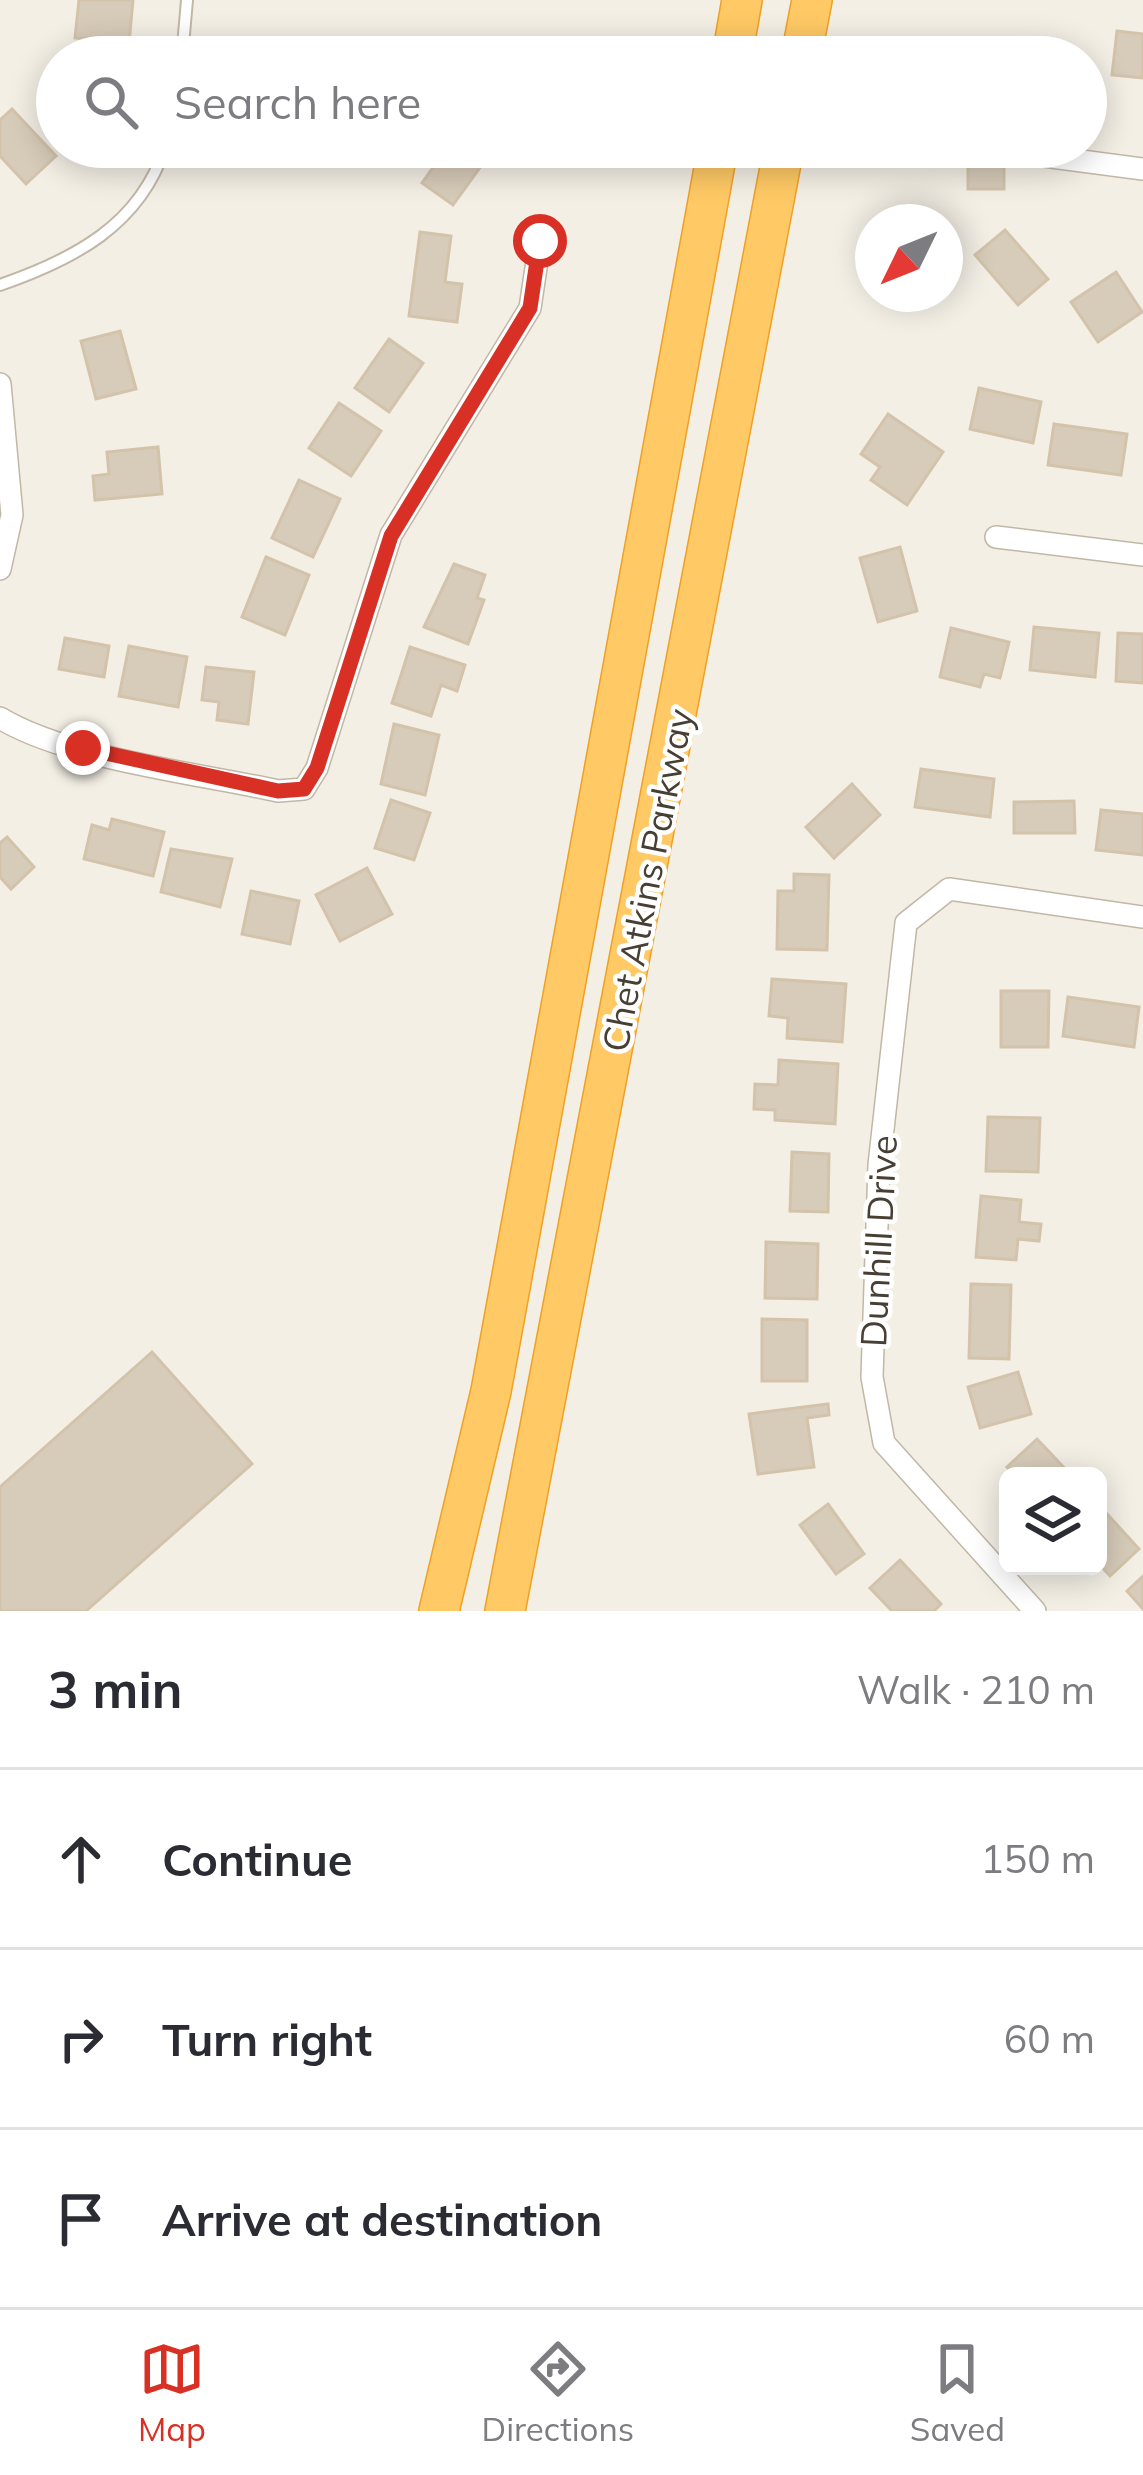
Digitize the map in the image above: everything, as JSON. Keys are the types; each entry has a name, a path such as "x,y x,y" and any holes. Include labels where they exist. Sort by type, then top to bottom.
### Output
{"highway":[{"path":"736,36 742,0"},
{"path":"805,36 812,0"},
{"name":"Chet Atkins Parkway","path":"440,1611 491,1391 714,168"},
{"name":"Chet Atkins Parkway","path":"505,1611 780,168"}],"street":[{"path":"1107,164 1143,169"},
{"path":"0,718 24,733 83,748 278,791 304,789 317,768 391,536 530,308 540,241"},
{"path":"0,384 12,515 0,568"},
{"path":"996,537 1143,555"},
{"name":"Dunhill Drive","path":"1035,1611 884,1443 872,1377 879,1166 906,923 949,889 1143,917"}],"lane":[{"path":"184,36 187,0"},
{"path":"0,285 94,244 138,198 154,168"}],"building":[{"path":"79,0 133,0 130,36 75,36"},
{"path":"1117,31 1143,34 1143,78 1112,75"},
{"path":"12,109 36,135 36,168 43,168 26,184 0,156 0,120"},
{"path":"433,168 480,168 453,205 422,183"},
{"path":"968,168 1004,168 1004,189 968,189"},
{"path":"1005,230 1048,279 1018,305 975,255"},
{"path":"420,232 451,236 445,282 462,284 457,322 409,316"},
{"path":"1116,272 1142,312 1098,342 1071,302"},
{"path":"120,331 136,389 96,399 81,341"},
{"path":"389,339 423,363 389,412 355,388"},
{"path":"979,388 1041,402 1033,443 970,429"},
{"path":"339,403 381,431 351,476 309,448"},
{"path":"888,414 943,452 907,505 871,480 880,467 861,454"},
{"path":"1054,424 1127,434 1121,475 1048,465"},
{"path":"158,447 162,494 95,500 93,476 109,474 107,452"},
{"path":"299,480 340,499 313,557 272,538"},
{"path":"900,547 917,611 878,622 860,558"},
{"path":"266,557 309,575 285,635 242,617"},
{"path":"454,564 485,575 477,598 484,600 468,644 424,627"},
{"path":"1034,627 1099,633 1095,677 1030,670"},
{"path":"951,628 1009,642 1000,678 984,674 980,687 940,677"},
{"path":"1118,633 1143,634 1143,683 1116,681"},
{"path":"65,638 109,646 104,677 59,669"},
{"path":"129,646 187,657 178,707 119,696"},
{"path":"410,647 465,665 457,691 441,685 431,716 392,703"},
{"path":"206,667 254,672 248,724 217,720 219,702 202,700"},
{"path":"394,724 439,735 425,795 381,784"},
{"path":"921,769 994,779 990,817 915,807"},
{"path":"852,784 880,815 834,858 806,827"},
{"path":"391,800 430,813 414,860 375,848"},
{"path":"1074,801 1075,833 1014,833 1014,802"},
{"path":"1101,810 1143,814 1143,855 1096,850"},
{"path":"112,819 164,832 153,876 84,859 92,825 109,830"},
{"path":"7,837 34,867 11,889 0,877 0,843"},
{"path":"171,849 232,859 220,907 161,892"},
{"path":"367,868 392,914 340,941 316,895"},
{"path":"794,874 829,875 827,950 777,949 778,891 794,891"},
{"path":"251,891 299,901 290,944 242,934"},
{"path":"772,979 846,984 842,1042 787,1038 788,1018 769,1016"},
{"path":"1001,991 1049,991 1048,1047 1001,1047"},
{"path":"1068,997 1139,1007 1134,1047 1063,1036"},
{"path":"779,1060 838,1064 835,1124 775,1120 775,1110 754,1109 755,1084 778,1085"},
{"path":"988,1117 1040,1118 1038,1172 986,1171"},
{"path":"792,1152 829,1154 828,1212 790,1211"},
{"path":"981,1196 1021,1200 1019,1222 1041,1224 1039,1241 1018,1239 1016,1260 976,1257"},
{"path":"766,1242 818,1244 817,1299 765,1298"},
{"path":"971,1284 1011,1285 1009,1359 969,1358"},
{"path":"762,1319 807,1320 807,1381 762,1381"},
{"path":"152,1352 252,1464 86,1611 0,1611 0,1487"},
{"path":"1018,1372 1031,1414 980,1428 968,1387"},
{"path":"828,1404 829,1415 807,1418 814,1467 758,1474 749,1414"},
{"path":"1037,1439 1063,1467 1007,1467"},
{"path":"828,1504 864,1554 836,1574 800,1525"},
{"path":"1107,1514 1139,1549 1110,1576 1107,1573"},
{"path":"900,1560 941,1604 934,1611 892,1611 870,1588"},
{"path":"1143,1576 1143,1609 1127,1591"}],"route":[{"path":"83,748 278,791 304,789 317,768 362,612 391,536 530,308 540,241"}]}
